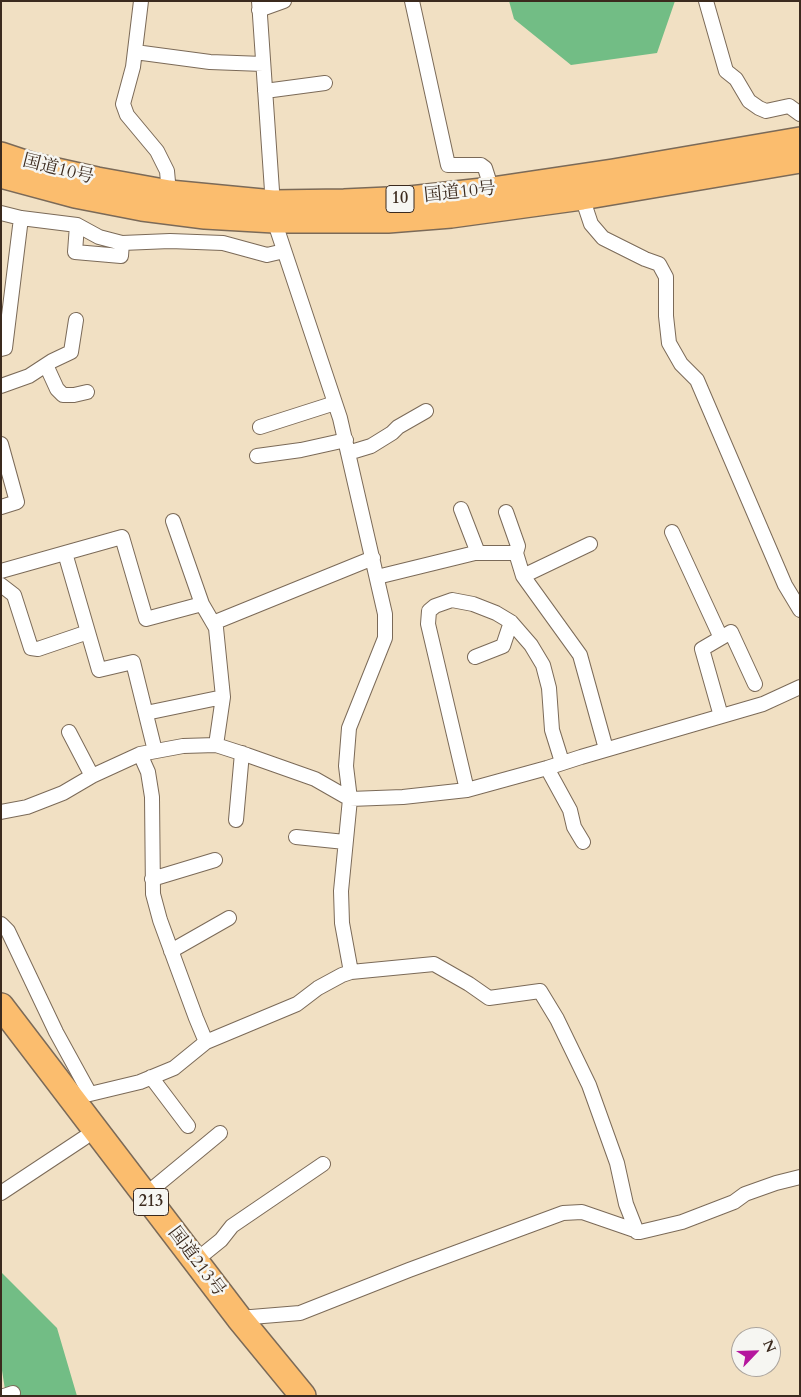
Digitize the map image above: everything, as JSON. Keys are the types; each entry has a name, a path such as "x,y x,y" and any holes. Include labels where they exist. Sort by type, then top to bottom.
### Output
{"highway":[{"name":"国道10号","path":"1,175 75,195 142,208 205,216 274,211 344,202 410,199 492,190 800,140"},
{"name":"国道10号","path":"1,155 34,166 88,178 274,211 388,220 452,215 582,197 800,160"},
{"name":"国道213号","path":"5,1023 84,1138 285,1396"},
{"name":"国道213号","path":"5,1023 145,1195 239,1318 303,1396"}],"street":[{"path":"141,1 133,67 122,104 127,115 157,151 168,171 170,193"},
{"path":"284,1 259,6 274,211 284,251 335,403 347,446 386,614 385,638 349,728 346,766 350,799 341,882 342,923 351,972"},
{"path":"412,1 448,165 481,165 485,168 492,190"},
{"path":"706,1 726,71 736,79 749,101 766,111 789,106 800,114"},
{"path":"135,52 210,62 263,64"},
{"path":"265,91 325,83"},
{"path":"582,197 591,224 603,238 659,264 666,277 666,316 669,343 680,364 697,380 784,585 800,610"},
{"path":"1,214 76,225 99,237 122,243 170,241 222,243 266,255 284,251"},
{"path":"1,349 5,348 21,218"},
{"path":"76,225 75,252 121,256 122,243"},
{"path":"1,386 29,376 71,352 76,320"},
{"path":"46,365 57,389 64,395 87,392"},
{"path":"260,427 335,403"},
{"path":"257,456 347,446 372,446 398,427 426,411"},
{"path":"1,444 17,502 1,507"},
{"path":"461,509 478,553"},
{"path":"506,512 518,546 516,553 523,576 580,655 606,749"},
{"path":"173,521 202,604 216,628 223,697 216,745"},
{"path":"672,532 721,638"},
{"path":"1,571 122,537 146,619 202,604"},
{"path":"523,576 590,544"},
{"path":"65,553 99,670 133,662 155,751"},
{"path":"378,577 478,553 516,553"},
{"path":"213,623 373,558"},
{"path":"1,586 14,595 31,648 38,649 88,632"},
{"path":"468,790 428,624 429,611 435,606 452,600 474,604 496,613 511,622 531,645 543,666 549,688 552,730 562,762"},
{"path":"475,657 503,646 511,622"},
{"path":"721,716 702,649 731,632 755,684"},
{"path":"1,812 27,807 63,793 92,776 140,754 183,746 216,745 242,753 315,779 350,799 403,797 468,790 763,704 800,687"},
{"path":"146,713 223,697"},
{"path":"69,732 92,776"},
{"path":"236,820 242,753"},
{"path":"140,754 148,772 152,797 153,894 171,951 206,1042"},
{"path":"548,768 570,810 574,827 583,842"},
{"path":"296,837 345,842"},
{"path":"152,879 215,860"},
{"path":"171,951 229,918"},
{"path":"1,924 8,931 56,1032 90,1094 140,1082 174,1068 206,1042 297,1004 318,988 351,972 434,964 489,998 540,992 558,1019 589,1086 617,1163 626,1204 637,1232"},
{"path":"151,1077 188,1126"},
{"path":"145,1195 220,1133"},
{"path":"1,1193 84,1138"},
{"path":"195,1261 221,1240 232,1226 323,1164"},
{"path":"239,1318 300,1313 409,1270 564,1213 582,1212 601,1217 604,1220 637,1232 682,1222 734,1202 745,1194 776,1183 800,1178"}],"green space":[{"path":"509,1 675,1 657,53 571,65 514,19"},
{"path":"1,1272 57,1328 77,1396 6,1396 1,1364"}]}
